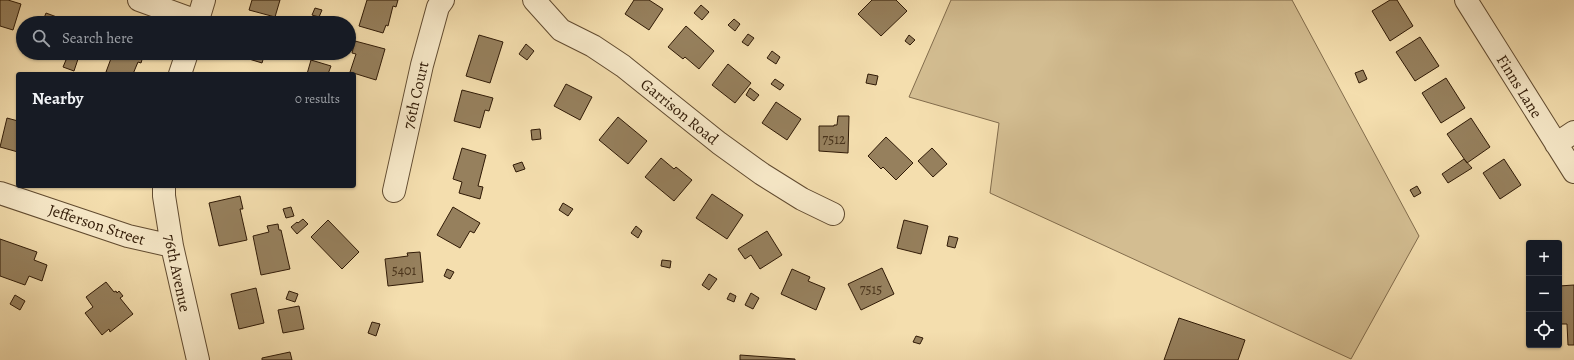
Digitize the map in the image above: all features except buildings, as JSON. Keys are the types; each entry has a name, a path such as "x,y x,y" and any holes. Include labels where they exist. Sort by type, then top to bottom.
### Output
{"street":[{"path":"139,0 181,16"},
{"path":"199,16 204,0"},
{"name":"76th Court","path":"394,191 422,65 438,7 443,0"},
{"name":"Garrison Road","path":"534,0 561,30 593,46 624,66 719,143 762,174 802,199 833,214"},
{"name":"Finns Lane","path":"1466,0 1565,138 1574,172"},
{"path":"181,72 185,60"},
{"name":"76th Avenue","path":"164,188 172,246 198,360"},
{"name":"Jefferson Street","path":"0,193 128,236 172,246"}],"shaded area":[{"path":"951,0 1292,0 1419,236 1351,359 990,193 999,123 909,97"}]}
